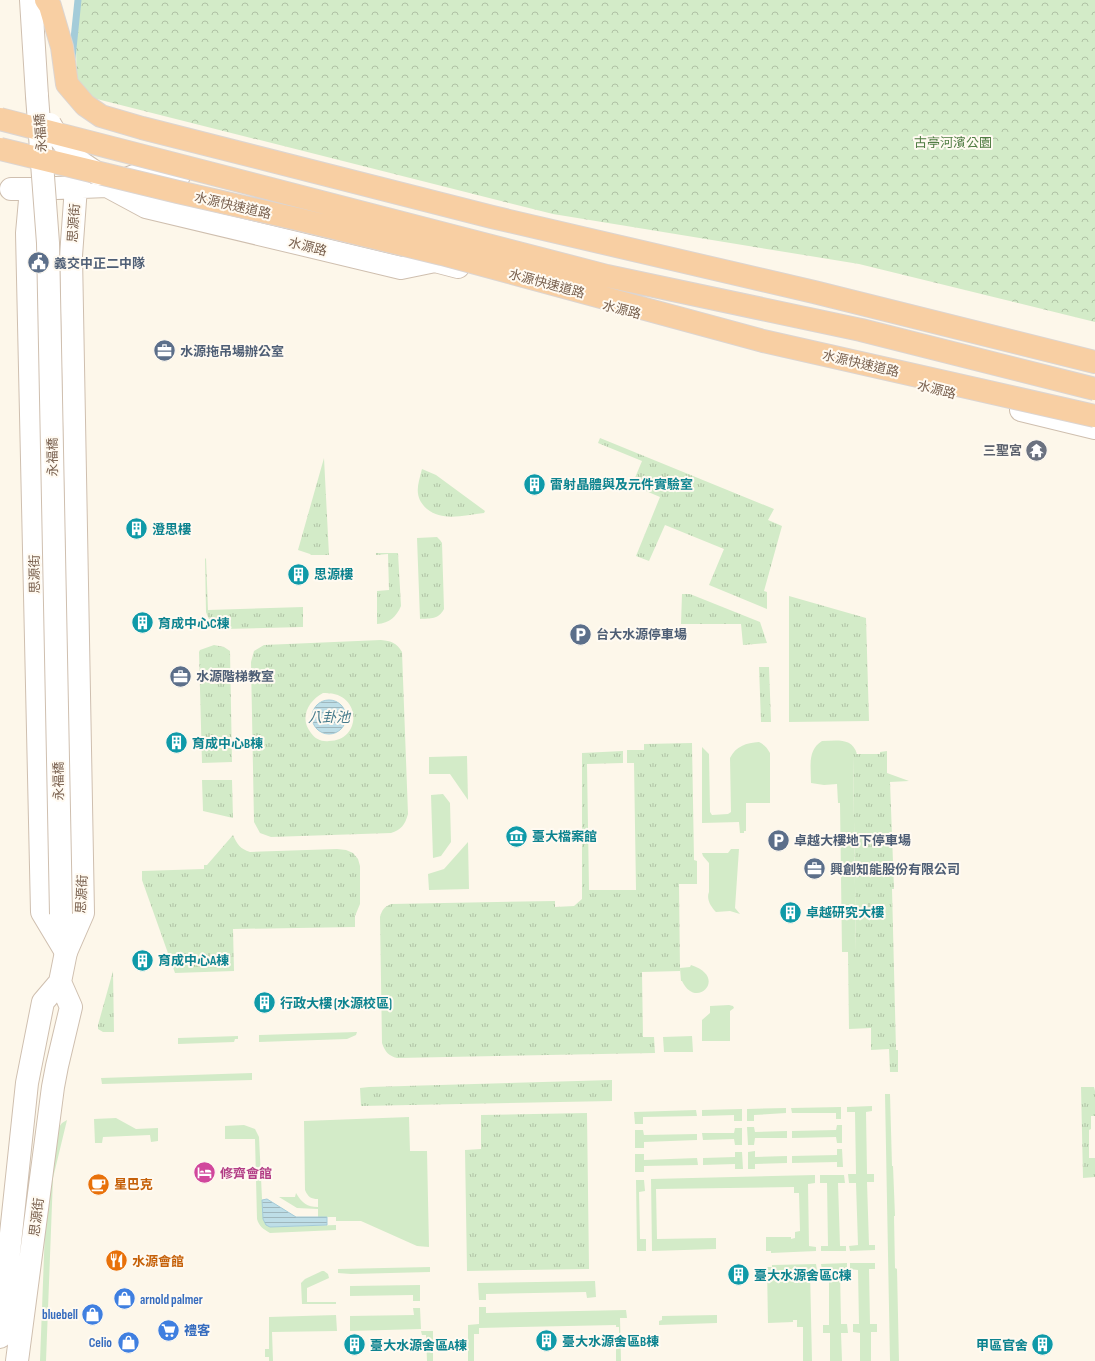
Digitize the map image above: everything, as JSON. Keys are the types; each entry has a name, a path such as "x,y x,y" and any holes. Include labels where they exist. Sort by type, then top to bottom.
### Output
{"highway":[{"path":"46,0 50,6 62,47 67,84 85,105 101,116 142,128 492,217 814,292 1095,362"},
{"path":"0,119 607,276 861,330 1095,389"},
{"name":"水源快速道路","path":"0,149 442,254 763,341 1095,416"}],"street":[{"name":"永福橋","path":"31,0 48,243 61,914"},
{"path":"37,96 54,131 76,159 104,178 379,247 407,247"},
{"path":"76,187 107,186 152,169 385,227 407,247 435,261"},
{"name":"水源路","path":"107,186 146,207 401,268 435,261 1095,428"},
{"name":"思源街","path":"0,1337 26,1083 43,1002 60,982 66,952 82,913 71,256 76,187 21,189 27,233 42,912 66,952"},
{"name":"思源街","path":"61,914 66,952"},
{"name":"思源街","path":"17,1361 53,1087 71,1007 60,982"}],"green space":[{"name":"古亭河濱公園","path":"75,0 1095,0 1095,322 859,264 553,214 77,94"},
{"path":"600,438 774,509 768,520 782,526 764,591 767,592 767,609 709,585 724,549 665,525 649,561 636,556 660,497 632,485 642,461 598,443"},
{"path":"324,458 329,555 311,555 298,550"},
{"path":"422,469 436,475 485,511 484,513 447,517 433,513 427,509 418,495 418,485"},
{"path":"437,537 442,543 444,609 437,617 420,619 417,538"},
{"path":"376,553 398,553 401,606 392,619 377,624 377,591 389,590 388,554 376,555"},
{"path":"206,558 208,610 303,607 303,627 224,629 215,625 210,621 206,612"},
{"path":"682,594 690,594 760,622 767,643 743,645 741,624 681,624"},
{"path":"789,596 866,618 869,721 789,722"},
{"path":"381,640 388,641 398,646 402,652 408,814 400,829 391,833 271,837 260,833 254,822 251,662 254,651 264,645","holes":["323,693 336,694 345,700 351,707 353,716 352,725 348,733 340,739 329,741 321,740 315,737 307,727 307,710 309,705"]},
{"path":"214,645 224,647 230,651 232,762 202,763 199,652 200,650"},
{"path":"759,667 769,667 771,722 761,722"},
{"path":"822,741 847,742 855,749 857,754 853,754 856,952 842,952 840,803 838,803 837,784 824,785 811,783 812,754 817,745"},
{"path":"759,742 766,747 770,753 770,803 746,803 746,831 744,831 744,833 740,833 739,822 702,823 702,747 709,754 710,812 712,815 728,814 731,812 730,758 738,748 750,743"},
{"path":"692,743 694,860 697,861 697,884 679,884 680,971 642,972 643,1037 654,1037 655,1053 397,1058 388,1053 384,1049 382,1043 380,917 385,908 391,904 555,901 555,907 574,906 582,899 582,753 623,751 623,763 587,764 589,890 636,890 634,763 627,763 627,750 644,750 644,744"},
{"path":"887,751 887,773 909,781 890,782 894,889 892,889 896,1050 898,1050 898,1072 890,1072 889,1049 871,1050 871,1028 849,1029 848,952 856,952 853,754 880,754 880,752"},
{"path":"467,756 468,800 450,774 429,774 429,757"},
{"path":"202,780 232,780 233,818 203,811"},
{"path":"443,794 450,803 451,842 441,856 433,858 431,795"},
{"path":"233,835 239,846 250,852 337,849 346,850 353,853 358,859 360,866 360,904 355,916 355,927 233,929 234,971 175,973 142,880 142,871 204,869 204,865 207,865"},
{"path":"468,842 469,889 429,890 428,874 444,869"},
{"path":"731,849 739,849 735,908 740,914 730,911 716,912 708,897 709,863 702,853 728,853"},
{"path":"691,965 702,970 708,977 709,983 706,989 701,992 695,993 688,989 681,981 680,968 690,967"},
{"path":"113,971 114,1032 103,1032 98,1029 98,1025"},
{"path":"710,1006 733,1006 734,1008 730,1011 730,1041 702,1041 702,1020 710,1013"},
{"path":"357,1032 356,1035 347,1039 259,1042 259,1035"},
{"path":"238,1036 238,1039 235,1039 234,1042 178,1044 178,1038"},
{"path":"692,1036 693,1052 664,1052 663,1037"},
{"path":"252,1073 252,1080 102,1084 101,1078"},
{"path":"612,1080 612,1101 361,1106 360,1088 369,1087"},
{"path":"1081,1087 1094,1087 1095,1091 1095,1116 1091,1116 1091,1129 1089,1130 1089,1158 1095,1158 1095,1177 1083,1178"},
{"path":"885,1094 890,1094 899,1361 890,1361"},
{"path":"872,1106 872,1111 866,1112 867,1174 874,1174 874,1182 867,1182 869,1245 875,1245 875,1250 850,1251 849,1246 858,1245 856,1183 849,1183 848,1174 856,1174 855,1112 847,1112 847,1107"},
{"path":"841,1107 841,1119 836,1119 836,1113 792,1113 791,1108"},
{"path":"786,1108 786,1113 754,1115 754,1121 747,1121 747,1109"},
{"path":"742,1109 742,1121 734,1121 734,1115 702,1116 702,1110"},
{"path":"696,1110 697,1116 643,1117 643,1124 635,1124 634,1112"},
{"path":"587,1113 589,1269 467,1271 465,1150 481,1149 481,1115"},
{"path":"409,1117 410,1151 427,1151 429,1247 417,1246 361,1221 336,1221 336,1217 318,1217 318,1209 297,1208 279,1197 295,1197 296,1193 305,1204 318,1207 318,1199 313,1199 310,1197 305,1190 304,1121"},
{"path":"116,1118 136,1129 158,1128 158,1141 151,1142 150,1135 103,1137 102,1143 95,1143 94,1119"},
{"path":"67,1120 53,1178 46,1361 40,1361 47,1177 59,1127"},
{"path":"244,1125 255,1129 259,1137 263,1219 270,1227 336,1225 336,1230 270,1233 263,1229 257,1219 255,1139 225,1139 225,1126"},
{"path":"837,1125 842,1125 842,1143 837,1143 836,1137 792,1138 792,1131 836,1130"},
{"path":"747,1127 754,1127 755,1132 787,1131 787,1138 755,1138 754,1145 748,1145"},
{"path":"735,1128 742,1128 742,1145 735,1145 734,1139 703,1140 702,1133 734,1133"},
{"path":"635,1130 643,1130 644,1135 697,1134 697,1140 644,1142 644,1148 635,1148"},
{"path":"837,1149 842,1149 843,1167 837,1167 837,1162 792,1163 792,1156 837,1155"},
{"path":"755,1151 755,1157 787,1156 787,1163 755,1164 755,1169 748,1169 748,1152"},
{"path":"735,1152 742,1152 743,1169 735,1169 735,1164 703,1165 703,1158 735,1157"},
{"path":"635,1154 644,1154 644,1160 697,1158 698,1165 644,1166 644,1172 635,1172"},
{"path":"815,1175 815,1183 808,1184 809,1246 816,1247 816,1251 771,1253 771,1251 766,1251 766,1237 791,1237 791,1239 795,1238 795,1232 800,1231 799,1193 794,1193 794,1187 656,1189 657,1239 716,1238 716,1249 652,1251 651,1179"},
{"path":"820,1175 844,1175 845,1183 838,1183 840,1246 846,1246 846,1251 821,1251 821,1246 828,1246 827,1183 820,1183"},
{"path":"636,1180 644,1180 645,1191 639,1192 640,1239 646,1239 646,1251 637,1251"},
{"path":"847,1263 847,1270 840,1270 841,1324 847,1324 848,1333 841,1333 842,1361 830,1361 830,1333 823,1333 823,1325 829,1325 829,1270 822,1270 821,1264"},
{"path":"850,1263 875,1263 875,1269 869,1269 870,1324 877,1324 877,1332 871,1332 871,1361 860,1361 860,1333 853,1332 853,1324 859,1324 858,1270 850,1269"},
{"path":"816,1264 817,1270 810,1271 812,1361 803,1361 803,1327 797,1327 797,1320 793,1320 793,1322 768,1323 767,1267 772,1267 772,1265"},
{"path":"430,1267 430,1272 338,1273 338,1269"},
{"path":"322,1271 328,1274 329,1278 307,1288 307,1302 336,1302 336,1304 302,1304 301,1283 305,1279"},
{"path":"595,1281 596,1297 587,1298 586,1292 486,1294 486,1300 479,1300 478,1283"},
{"path":"420,1285 420,1301 413,1301 413,1295 350,1296 350,1286"},
{"path":"479,1307 486,1307 486,1313 626,1310 627,1318 620,1318 621,1361 616,1361 616,1348 619,1348 619,1327 616,1327 616,1325 479,1328 479,1334 474,1334 474,1361 468,1361 468,1325 479,1324"},
{"path":"413,1308 420,1308 421,1329 350,1331 350,1316 414,1315"},
{"path":"336,1315 337,1331 272,1332 273,1361 269,1361 269,1357 265,1357 265,1349 269,1349 269,1317"},
{"path":"717,1315 717,1323 659,1325 659,1321 662,1320 662,1316"},
{"path":"421,1331 433,1331 433,1361 427,1361 426,1335 422,1335"}],"water":[{"name":"八卦池","path":"326,700 332,700 336,701 343,707 346,717 345,724 339,731 332,734 326,734 322,733 315,727 312,720 312,714 313,710 319,703"},
{"path":"267,1199 296,1217 327,1217 327,1225 270,1227 266,1225 263,1219 262,1200"}],"waterway":[{"path":"72,58 78,0"}],"place":[{"name":"義交中正二中隊","path":"38,263"},
{"name":"水源拖吊場辦公室","path":"164,351"},
{"name":"三聖宮","path":"1037,450"},
{"name":"雷射晶體與及元件實驗室","path":"534,484"},
{"name":"澄思樓","path":"136,529"},
{"name":"思源樓","path":"298,574"},
{"name":"育成中心C棟","path":"142,623"},
{"name":"台大水源停車場","path":"581,634"},
{"name":"水源階梯教室","path":"181,676"},
{"name":"育成中心B棟","path":"176,743"},
{"name":"臺大檔案館","path":"516,836"},
{"name":"卓越大樓地下停車場","path":"778,840"},
{"name":"興創知能股份有限公司","path":"814,869"},
{"name":"卓越研究大樓","path":"790,912"},
{"name":"育成中心A棟","path":"142,960"},
{"name":"行政大樓 (水源校區)","path":"265,1003"},
{"name":"修齊會館","path":"205,1173"},
{"name":"星巴克","path":"99,1184"},
{"name":"水源會館","path":"116,1261"},
{"name":"臺大水源舍區C棟","path":"738,1275"},
{"name":"arnold palmer","path":"124,1299"},
{"name":"bluebell","path":"93,1314"},
{"name":"禮客","path":"168,1330"},
{"name":"臺大水源舍區B棟","path":"547,1341"},
{"name":"Celio","path":"128,1342"},
{"name":"臺大水源舍區A棟","path":"354,1345"},
{"name":"甲區官舍","path":"1043,1345"}]}
